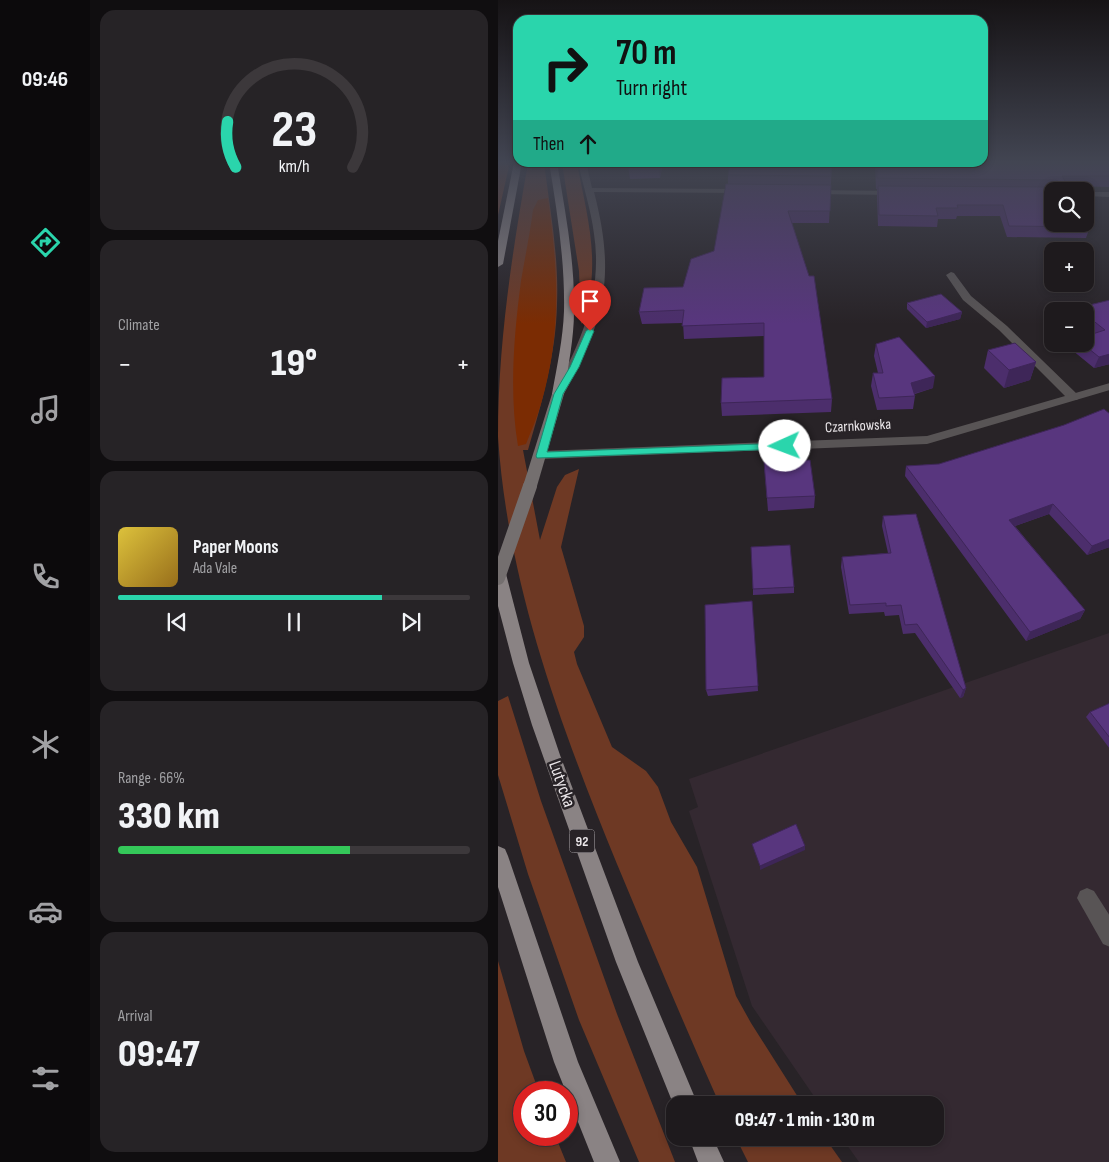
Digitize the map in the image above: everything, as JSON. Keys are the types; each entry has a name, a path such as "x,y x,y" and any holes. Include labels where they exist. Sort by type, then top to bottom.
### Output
{"main road":[{"path":"498,264 507,216"},
{"path":"498,578 541,456 558,394 569,312 568,277 560,216"},
{"name":"Lutycka","path":"498,570 512,635 542,732 620,942 682,1096"},
{"path":"498,856 530,958 566,1062 607,1162"},
{"path":"704,1146 712,1162"}],"street":[{"path":"558,394 575,367 590,331 600,290 600,242 595,216"},
{"path":"952,275 967,298 1003,328 1073,397"},
{"name":"Czarnkowska","path":"541,456 928,440 1110,386"},
{"path":"1087,898 1110,937"}],"shaded area":[{"path":"519,216 552,216 557,269 554,341 547,378 528,450 523,450 540,540 557,487 565,475 579,469 561,547 584,626 584,637 574,652 577,664 612,747 646,771 658,787 671,822 697,867 736,996 797,1096 716,1096 617,864 557,708 525,601 504,493 498,437 500,368 507,299"},
{"path":"532,216 550,216 556,276 555,326 548,377 538,414 526,444 518,446 513,384 515,343 518,301"},
{"path":"570,216 587,216 592,247 591,281 587,313 581,324 579,271"},
{"path":"1109,633 1109,1162 859,1162 848,1146 944,1146 944,1096 814,1096 752,1006 689,811 698,807 689,779"},
{"path":"508,696 541,801 617,1014 666,1139 666,1146 669,1146 675,1162 639,1162 579,1020 528,874 498,775 498,701"},
{"path":"498,961 524,1051 535,1081 513,1081 513,1146 559,1146 566,1162 498,1162"},
{"path":"740,1146 831,1146 842,1162 748,1162"}],"building":[{"path":"720,216 790,216 809,276 814,276 832,399 721,403 722,378 764,377 764,323 682,326 684,310 639,312 644,288 683,287 691,259 714,251"},
{"path":"1006,216 1044,216 1044,226 1009,226"},
{"path":"941,294 962,312 927,322 907,303"},
{"path":"1110,300 1110,354 1099,357 1093,352 1094,333 1105,330 1094,321 1094,304"},
{"path":"899,337 935,376 911,383 915,396 879,398 873,373 883,373 876,344"},
{"path":"1015,343 1036,362 1009,370 988,350"},
{"path":"1104,409 1110,414 1110,539 1092,546 1053,504 1009,520 1085,610 1030,632 906,466 939,464 1064,425"},
{"path":"810,460 815,496 767,498 764,462"},
{"path":"916,514 966,688 963,690 917,624 905,625 901,605 886,606 886,603 850,605 842,557 891,553 883,516"},
{"path":"790,545 794,587 753,589 751,547"},
{"path":"752,601 758,686 706,690 705,605"},
{"path":"1110,703 1110,738 1090,712"},
{"path":"796,824 805,846 760,866 752,844"}],"route":[{"path":"590,331 575,367 558,394 541,456 785,446"}]}
